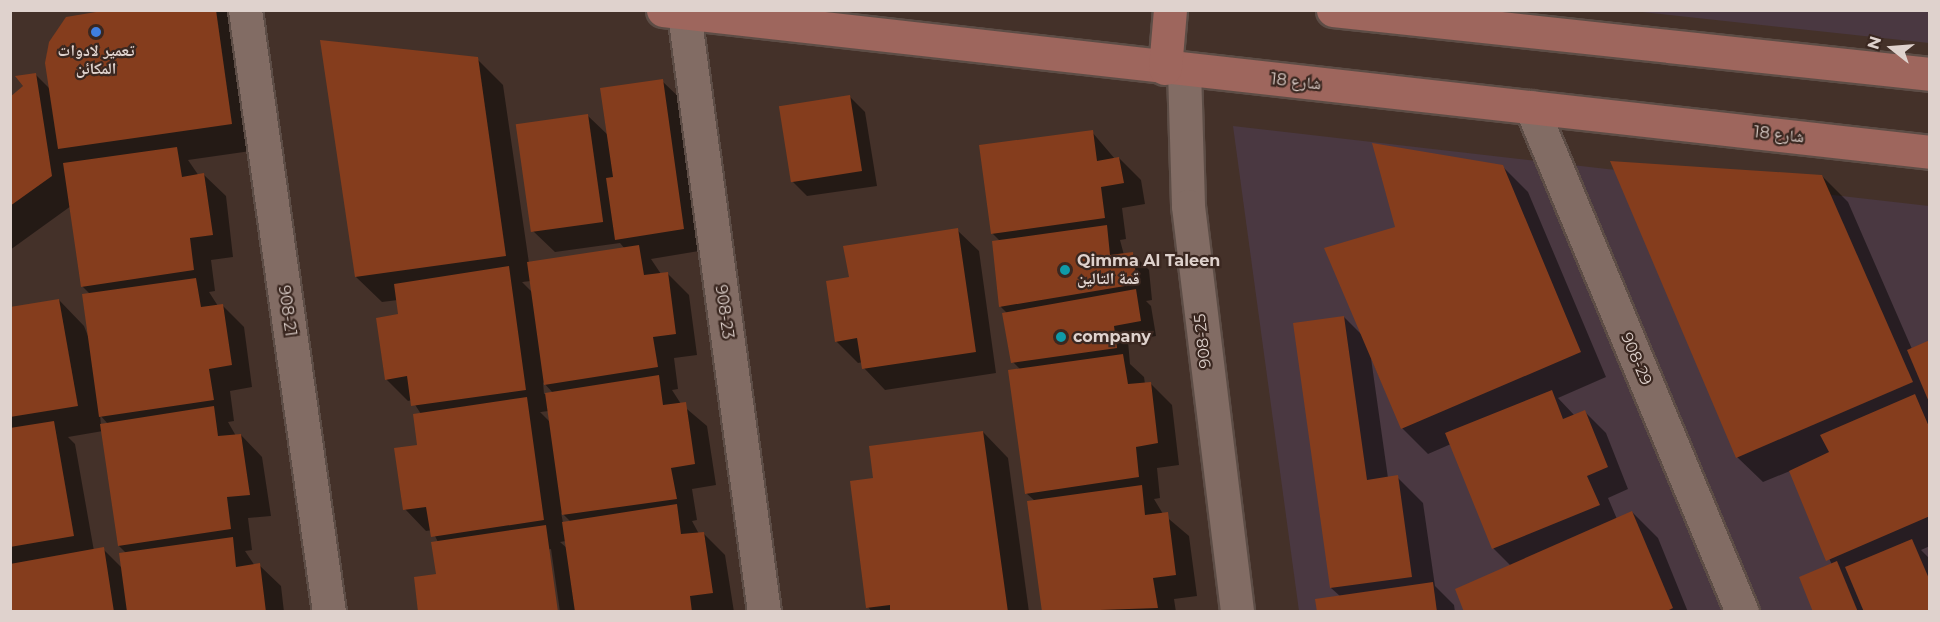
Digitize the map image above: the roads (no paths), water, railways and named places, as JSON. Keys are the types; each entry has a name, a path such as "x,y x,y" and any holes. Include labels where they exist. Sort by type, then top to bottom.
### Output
{"street":[{"name":"908-21","path":"245,10 329,612"},
{"path":"1170,10 1174,69"},
{"path":"1333,10 1460,18 1929,74"},
{"name":"شارع 18","path":"674,12 1929,152"},
{"name":"908-23","path":"674,12 764,612"},
{"name":"908-25","path":"1174,69 1188,206 1237,612"},
{"name":"908-29","path":"1531,107 1742,612"}],"place":[{"name":"تعمير لادوات المكائن","path":"96,32"},
{"name":"Qimma Al Taleen قمة التالين","path":"1065,270"},
{"name":"company","path":"1061,337"}]}
